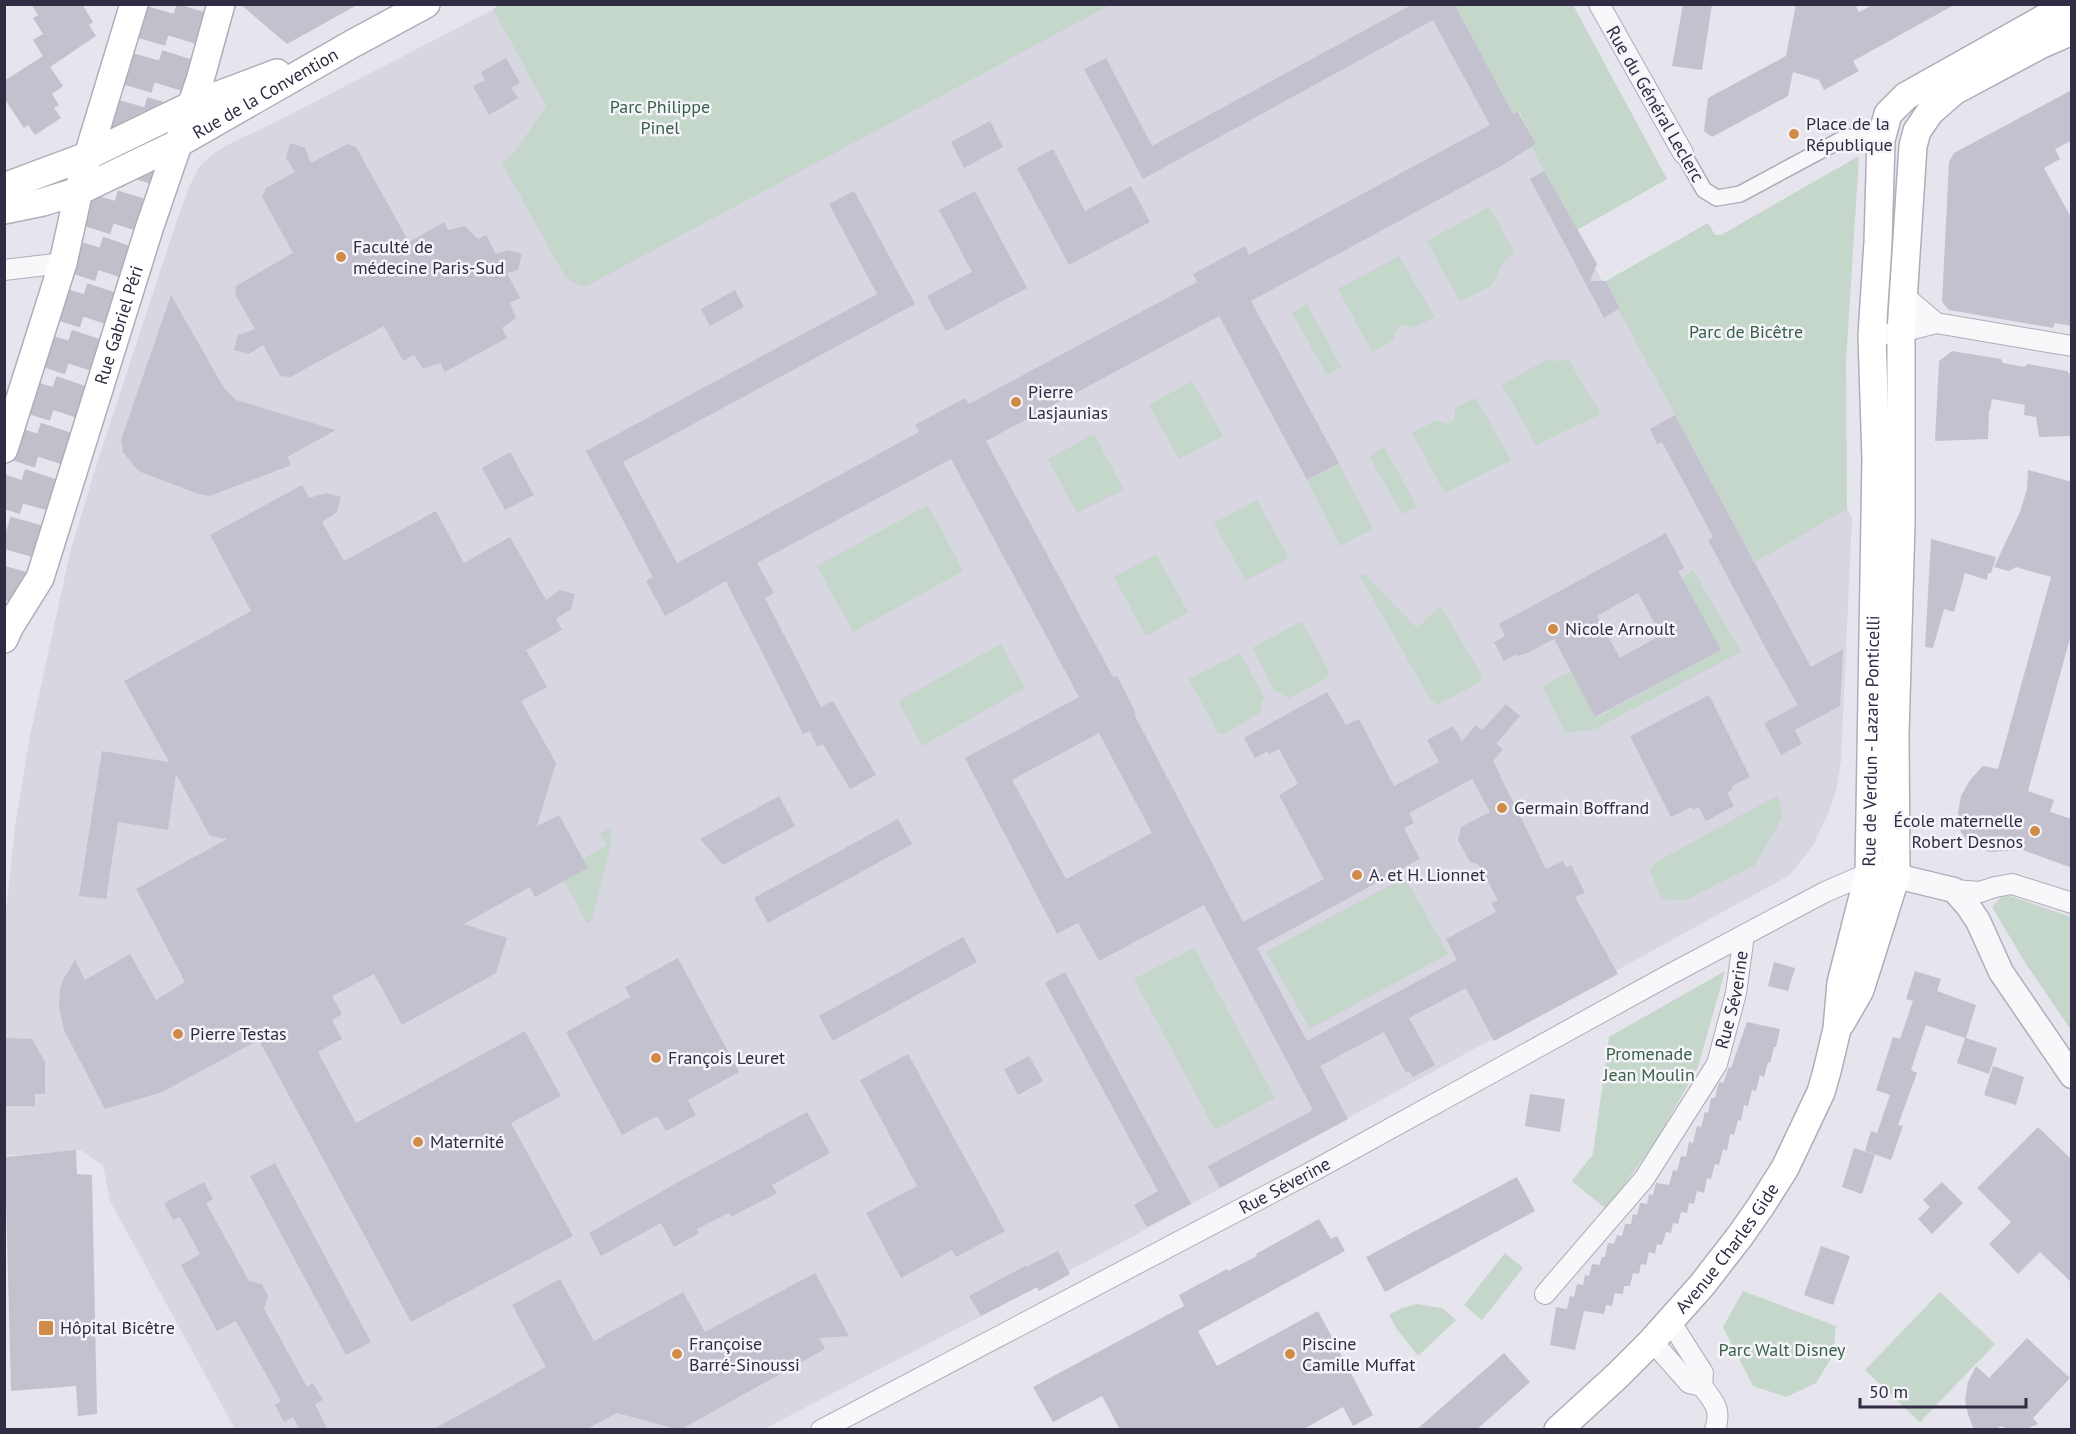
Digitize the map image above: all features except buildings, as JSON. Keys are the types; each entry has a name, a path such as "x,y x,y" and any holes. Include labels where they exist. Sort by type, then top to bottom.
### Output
{"main road":[{"path":"4,449 63,262 87,156 134,4"},
{"name":"Rue Gabriel Péri","path":"4,639 40,578 138,262 192,105 221,4"},
{"name":"Rue de la Convention","path":"4,210 43,202 79,191 179,143 426,4"},
{"name":"Rue de Verdun - Lazare Ponticelli","path":"1869,873 1876,459 1872,336 1881,140 1888,114 1905,96 2070,4"},
{"name":"Rue de Verdun - Lazare Ponticelli","path":"1896,876 1895,734 1901,522 1901,332 1912,146 1917,131 1930,112 1954,92 2040,45 2072,31"},
{"name":"Rue de la Convention","path":"4,187 87,156 192,105 352,44"},
{"name":"Avenue Charles Gide","path":"1558,1430 1617,1376 1661,1331 1740,1236 1785,1168 1821,1092 1837,1029 1841,983 1869,873"},
{"name":"Avenue Charles Gide","path":"1837,1029 1860,990 1896,876"}],"street":[{"name":"Rue du Général Leclerc","path":"1599,4 1704,190 1718,198 1740,194 1846,137 1881,140"},
{"path":"4,270 63,262"},
{"path":"1903,295 1936,323"},
{"path":"1872,336 1901,332 1936,323 2072,346"},
{"name":"Rue de Verdun - Lazare Ponticelli","path":"1869,873 1896,876"},
{"name":"Rue Séverine","path":"821,1430 1315,1170 1744,934 1825,892 1869,873"},
{"path":"1896,876 1954,890 1980,892 2012,884 2072,903"},
{"path":"1954,890 1978,921 2001,972 2072,1076"},
{"name":"Rue Séverine","path":"1545,1294 1644,1179 1717,1064 1736,993 1744,934"},
{"path":"1661,1331 1689,1383 1702,1386"},
{"path":"1661,1331 1703,1373 1702,1386 1718,1408 1719,1416 1715,1430"}],"shaded area":[{"name":"Hôpital Bicêtre","path":"502,5 1455,5 1513,114 1518,112 1536,144 1531,147 1597,264 1595,268 1602,281 1606,281 1755,561 1847,509 1852,517 1841,761 1830,809 1814,844 1790,875 1099,1255 764,1429 235,1429 110,1201 103,1165 80,1150 5,1156 5,921 15,826 29,741 70,553 175,226 199,167 213,154 231,143"}],"green space":[{"name":"Parc Philippe Pinel","path":"502,4 1110,5 585,287 571,282 564,275 502,163 514,153 546,106 493,9"},
{"path":"1455,5 1573,5 1667,179 1577,230 1531,147 1536,144 1519,112 1513,114"},
{"name":"Parc de Bicêtre","path":"1859,156 1846,362 1847,509 1755,562 1618,309 1620,307 1606,281 1708,223 1715,235 1721,235"},
{"path":"1489,207 1514,251 1502,264 1492,285 1460,302 1427,241"},
{"path":"1399,256 1435,317 1413,328 1400,326 1395,331 1394,339 1372,352 1338,289"},
{"path":"1307,304 1341,367 1327,375 1292,313"},
{"path":"1568,359 1601,414 1536,445 1502,385 1546,360"},
{"path":"1192,381 1223,436 1179,459 1149,405"},
{"path":"1476,398 1511,460 1445,493 1412,433 1437,420 1446,424 1454,420 1455,408"},
{"path":"1094,434 1124,490 1077,513 1048,459"},
{"path":"1384,447 1417,507 1402,514 1369,456"},
{"path":"1339,463 1373,529 1340,546 1307,480"},
{"path":"1257,500 1289,558 1246,581 1214,523"},
{"path":"928,505 963,571 853,632 817,566"},
{"path":"1156,554 1188,612 1146,636 1114,577"},
{"path":"1693,570 1741,652 1595,729 1565,733 1543,686 1571,671 1596,718 1719,651 1682,578"},
{"path":"1363,573 1417,628 1440,606 1481,674 1478,683 1437,705 1430,699 1360,576"},
{"path":"1302,621 1329,672 1328,677 1288,699 1283,693 1275,691 1252,648"},
{"path":"1001,644 1025,688 922,746 898,701"},
{"path":"1240,653 1264,697 1261,712 1223,735 1218,733 1189,679"},
{"path":"1778,795 1783,816 1755,865 1686,900 1662,899 1649,869 1662,859"},
{"path":"609,827 612,830 610,838 612,840 591,923 587,923 564,881 588,868 583,859 607,845 600,834"},
{"path":"1405,877 1448,954 1310,1029 1266,952"},
{"path":"2004,894 2071,917 2071,1030 2026,964 1992,907"},
{"path":"1194,948 1275,1098 1215,1130 1134,979"},
{"name":"Promenade Jean Moulin","path":"1725,971 1698,1067 1655,1143 1606,1209 1572,1181 1593,1154 1609,1037"},
{"path":"1505,1253 1523,1268 1482,1320 1464,1305"},
{"name":"Parc Walt Disney","path":"1743,1291 1836,1326 1833,1355 1816,1383 1786,1397 1753,1386 1723,1327"},
{"path":"1940,1292 1995,1344 1920,1422 1865,1370"},
{"path":"1417,1304 1442,1308 1456,1320 1418,1356 1389,1315"}],"tunnel":[{"path":"4,509 99,215 160,4"},
{"path":"4,600 32,501 125,223 194,4"}],"place":[{"name":"Place de la République","path":"1794,134"},
{"name":"Faculté de médecine Paris-Sud","path":"341,257"},
{"name":"Pierre Lasjaunias","path":"1016,402"},
{"name":"Nicole Arnoult","path":"1553,629"},
{"name":"Germain Boffrand","path":"1502,808"},
{"name":"École maternelle Robert Desnos","path":"2035,831"},
{"name":"A. et H. Lionnet","path":"1357,875"},
{"name":"Pierre Testas","path":"178,1034"},
{"name":"François Leuret","path":"656,1058"},
{"name":"Maternité","path":"418,1142"},
{"name":"Hôpital Bicêtre","path":"46,1328"},
{"name":"Françoise Barré-Sinoussi","path":"677,1354"},
{"name":"Piscine Camille Muffat","path":"1290,1354"}]}
